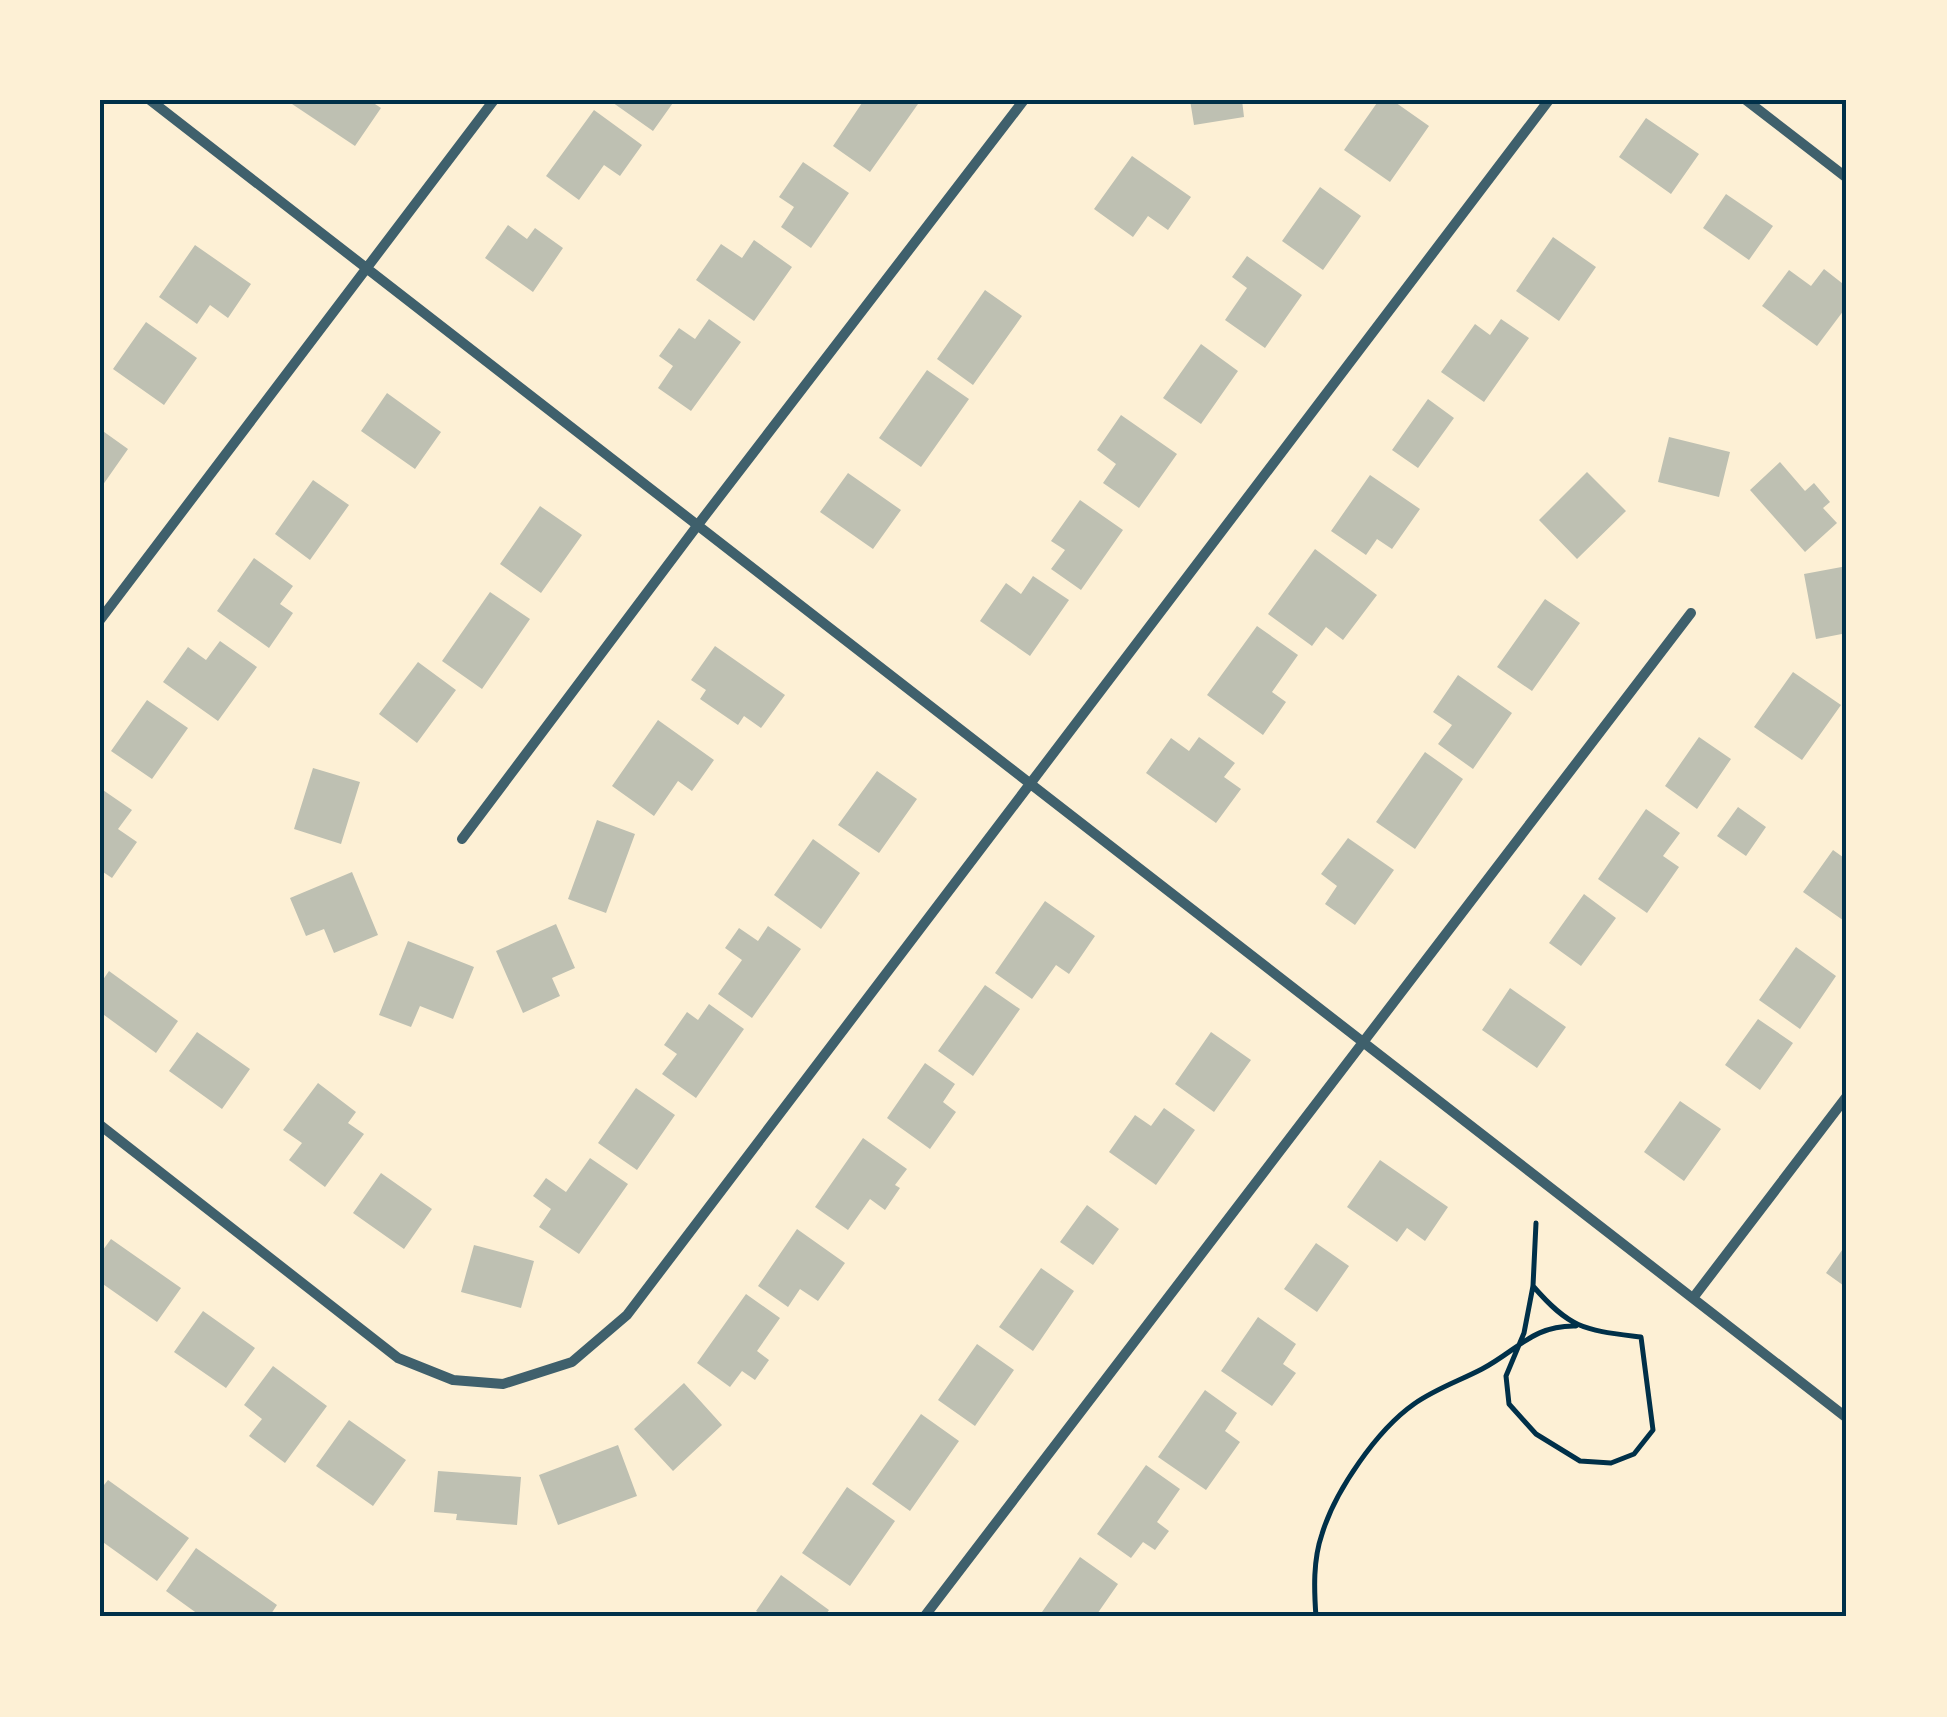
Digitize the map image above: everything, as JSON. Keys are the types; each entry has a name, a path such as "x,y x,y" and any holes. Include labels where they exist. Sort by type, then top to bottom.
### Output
{"street":[{"path":"150,100 1847,1418"},
{"path":"100,620 494,100"},
{"path":"462,839 1024,100"},
{"path":"100,1125 398,1358 453,1380 503,1384 572,1362 627,1316 1549,100"},
{"path":"1746,100 1847,178"},
{"path":"924,1617 1691,613"},
{"path":"1692,1298 1847,1096"}],"path":[{"path":"1316,1617 1314,1580 1321,1534 1344,1486 1375,1443 1412,1405 1518,1348 1535,1333 1554,1326 1580,1326 1641,1337 1653,1430 1634,1454 1611,1463 1580,1460 1536,1434 1509,1404 1506,1376 1518,1348 1533,1286 1536,1223"},
{"path":"1533,1286 1559,1316 1580,1326"}],"building":[{"path":"286,100 369,100 381,108 355,146"},
{"path":"609,100 675,100 653,131"},
{"path":"864,100 912,100 918,104 870,172 833,146"},
{"path":"1190,100 1242,100 1244,117 1194,125"},
{"path":"1379,100 1392,100 1429,126 1390,182 1344,150"},
{"path":"594,110 642,145 620,176 604,165 579,200 546,176"},
{"path":"1646,118 1699,154 1671,194 1619,157"},
{"path":"1132,156 1191,197 1168,230 1148,216 1133,237 1094,209"},
{"path":"803,162 849,193 811,248 781,227 794,207 779,197"},
{"path":"1320,187 1361,216 1323,270 1282,241"},
{"path":"1726,194 1773,226 1749,260 1703,228"},
{"path":"508,225 527,239 535,228 563,248 533,292 485,258"},
{"path":"1553,237 1596,267 1559,321 1516,291"},
{"path":"754,240 792,267 754,321 696,280 721,244 742,258"},
{"path":"195,245 251,284 228,318 210,305 197,324 159,297"},
{"path":"1247,256 1302,295 1265,348 1225,320 1247,288 1232,277"},
{"path":"1824,269 1847,287 1847,306 1817,346 1762,306 1789,270 1811,286"},
{"path":"985,290 1022,316 973,385 937,359"},
{"path":"709,319 741,342 691,411 658,388 673,366 659,356 679,328 695,339"},
{"path":"1501,319 1529,338 1484,402 1441,372 1475,324 1490,335"},
{"path":"146,322 197,358 164,405 113,369"},
{"path":"1201,344 1238,371 1201,424 1163,398"},
{"path":"927,370 969,399 921,467 879,438"},
{"path":"387,393 441,432 415,469 361,431"},
{"path":"1428,399 1454,418 1418,468 1392,450"},
{"path":"1121,415 1177,454 1139,508 1103,483 1116,464 1097,450"},
{"path":"100,429 128,449 100,489"},
{"path":"1669,437 1730,452 1719,497 1658,482"},
{"path":"1780,462 1805,491 1814,483 1830,502 1823,508 1837,523 1805,552 1750,490"},
{"path":"1587,472 1626,511 1577,559 1539,520"},
{"path":"848,473 901,510 873,549 820,512"},
{"path":"1370,475 1420,509 1392,549 1377,539 1366,555 1331,531"},
{"path":"313,480 349,505 310,560 275,534"},
{"path":"1080,500 1123,530 1081,590 1051,569 1065,550 1051,541"},
{"path":"540,506 582,535 541,593 500,564"},
{"path":"1315,549 1377,595 1343,640 1326,627 1312,646 1268,614"},
{"path":"254,558 293,586 280,604 293,613 269,648 217,611"},
{"path":"1847,566 1847,633 1816,639 1804,574"},
{"path":"1033,576 1069,600 1030,656 980,621 1006,583 1021,594"},
{"path":"490,592 530,619 482,689 442,661"},
{"path":"1545,599 1580,623 1532,691 1497,667"},
{"path":"1257,626 1298,655 1272,692 1286,702 1263,735 1207,695"},
{"path":"220,641 257,667 218,721 163,682 188,647 206,660"},
{"path":"715,646 785,695 761,728 744,716 738,725 700,699 706,690 691,680"},
{"path":"418,662 456,690 417,743 379,714"},
{"path":"1793,672 1841,705 1802,760 1754,727"},
{"path":"1458,675 1512,713 1473,769 1438,744 1452,725 1433,712"},
{"path":"147,700 188,728 152,779 111,751"},
{"path":"658,720 714,760 692,791 678,781 654,816 612,786"},
{"path":"1199,737 1235,763 1224,777 1241,789 1216,823 1146,773 1171,738 1189,751"},
{"path":"1699,737 1731,759 1697,809 1665,786"},
{"path":"1425,752 1463,779 1415,849 1376,822"},
{"path":"313,768 360,782 341,844 294,829"},
{"path":"877,771 917,799 879,853 838,825"},
{"path":"100,788 132,810 118,829 137,842 112,878 100,870"},
{"path":"1738,807 1766,827 1746,856 1717,836"},
{"path":"1646,809 1680,833 1663,856 1679,867 1647,913 1598,879"},
{"path":"597,820 635,834 606,913 568,899"},
{"path":"1348,838 1394,870 1355,925 1325,904 1337,886 1321,874"},
{"path":"813,839 860,873 821,929 774,895"},
{"path":"1833,850 1847,860 1847,923 1803,892"},
{"path":"352,872 378,935 334,953 324,929 306,936 290,898"},
{"path":"1584,894 1616,918 1581,966 1549,943"},
{"path":"1045,901 1095,936 1069,974 1056,965 1032,999 995,973"},
{"path":"556,924 575,968 552,978 560,996 523,1013 496,951"},
{"path":"768,926 801,949 752,1018 718,994 742,960 725,948 739,928 758,941"},
{"path":"408,941 474,967 453,1019 420,1006 411,1027 379,1015"},
{"path":"1796,947 1836,976 1800,1029 1759,1000"},
{"path":"109,971 178,1021 156,1053 100,1012 100,984"},
{"path":"985,985 1020,1009 973,1076 938,1051"},
{"path":"1510,988 1566,1027 1537,1068 1482,1030"},
{"path":"709,1004 744,1029 696,1098 662,1074 677,1054 664,1045 687,1012 698,1020"},
{"path":"1758,1019 1793,1043 1760,1090 1725,1065"},
{"path":"197,1032 250,1069 222,1109 169,1071"},
{"path":"1211,1032 1251,1060 1214,1112 1175,1084"},
{"path":"925,1063 955,1084 943,1102 956,1112 930,1149 887,1118"},
{"path":"318,1083 356,1112 348,1123 364,1134 325,1187 289,1160 302,1143 283,1130"},
{"path":"636,1088 675,1115 637,1170 598,1143"},
{"path":"1680,1101 1721,1129 1684,1181 1644,1152"},
{"path":"1164,1108 1195,1130 1156,1185 1109,1152 1135,1115 1151,1126"},
{"path":"863,1138 907,1169 895,1185 900,1188 885,1210 870,1199 848,1230 815,1207"},
{"path":"590,1158 628,1184 579,1254 539,1227 551,1209 533,1196 546,1178 566,1192"},
{"path":"1380,1160 1448,1207 1425,1241 1407,1228 1397,1242 1347,1207"},
{"path":"381,1173 432,1209 404,1249 353,1213"},
{"path":"1087,1205 1119,1229 1093,1265 1060,1242"},
{"path":"797,1229 845,1263 818,1301 800,1289 788,1307 758,1286"},
{"path":"111,1239 181,1288 157,1322 100,1282 100,1254"},
{"path":"1316,1243 1349,1266 1317,1312 1284,1289"},
{"path":"1847,1243 1847,1288 1826,1273"},
{"path":"474,1245 534,1261 521,1308 461,1292"},
{"path":"1041,1268 1074,1291 1033,1351 999,1327"},
{"path":"746,1294 780,1318 757,1351 769,1360 755,1380 742,1371 730,1387 697,1363"},
{"path":"203,1311 255,1348 226,1388 174,1352"},
{"path":"1258,1317 1296,1344 1283,1364 1296,1373 1272,1406 1221,1371"},
{"path":"977,1344 1014,1370 975,1426 938,1400"},
{"path":"273,1366 327,1406 285,1463 249,1436 262,1419 244,1405"},
{"path":"684,1383 722,1425 673,1471 634,1429"},
{"path":"1205,1390 1237,1413 1225,1431 1240,1442 1206,1490 1158,1457"},
{"path":"921,1414 959,1441 910,1511 872,1484"},
{"path":"349,1420 406,1460 373,1506 316,1466"},
{"path":"618,1445 637,1496 558,1525 539,1475"},
{"path":"1146,1465 1180,1489 1157,1522 1169,1531 1155,1550 1143,1542 1131,1558 1097,1534"},
{"path":"438,1471 521,1477 517,1525 456,1520 457,1514 434,1512"},
{"path":"108,1480 189,1538 157,1581 100,1540 100,1490"},
{"path":"847,1487 895,1521 850,1586 802,1553"},
{"path":"196,1548 277,1605 269,1617 202,1617 166,1591"},
{"path":"1080,1557 1118,1584 1095,1617 1050,1617 1042,1612"},
{"path":"781,1575 829,1610 824,1617 765,1617 756,1611"}]}
